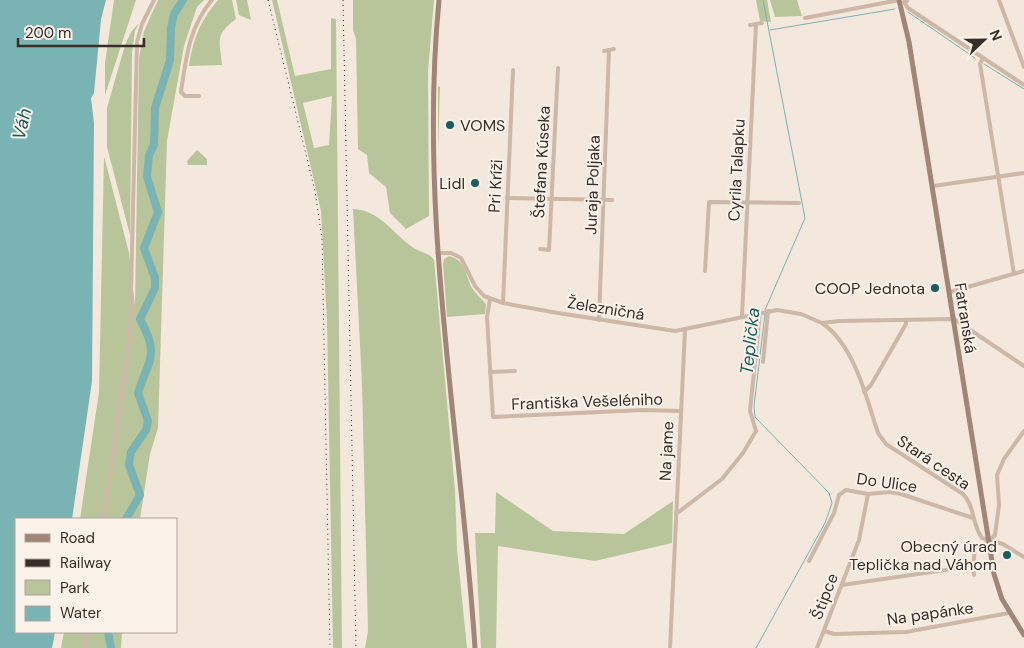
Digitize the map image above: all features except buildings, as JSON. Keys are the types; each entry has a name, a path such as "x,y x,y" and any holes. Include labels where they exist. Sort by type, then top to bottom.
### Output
{"main road":[{"path":"439,0 433,109 437,253 470,574 475,648"},
{"name":"Fatranská","path":"903,1 996,584 1010,613 1024,635"}],"street":[{"path":"104,518 130,333 136,52 140,32 154,0"},
{"path":"199,96 185,96 181,92 190,37 199,17 212,0"},
{"path":"999,0 1024,66"},
{"path":"805,18 903,1 908,8 1023,84 1024,78"},
{"path":"750,25 762,23"},
{"name":"Cyrila Talapku","path":"742,316 756,24"},
{"name":"Juraja Poljaka","path":"599,320 604,200 606,51 614,49"},
{"path":"983,58 980,64 1014,274"},
{"name":"Štefana Kúseka","path":"540,249 549,250 558,68"},
{"name":"Pri Kríži","path":"502,303 513,70"},
{"path":"933,186 1024,173"},
{"path":"508,198 612,200"},
{"path":"705,271 709,202 799,203"},
{"name":"Železničná","path":"437,253 451,253 461,258 475,286 490,299 502,303 664,330 685,330 764,311 788,311 822,323 954,319"},
{"path":"950,292 1024,271"},
{"path":"490,299 487,317 490,372 515,371"},
{"path":"763,362 764,311"},
{"path":"676,514 722,480 743,453 756,431 750,411 764,311"},
{"path":"954,319 1024,366"},
{"path":"864,392 871,385 906,324 906,320"},
{"name":"Stará cesta","path":"822,323 834,333 850,357 878,433 886,444 963,494 970,504 977,531 982,538 989,541"},
{"name":"Na jame","path":"670,648 685,330"},
{"name":"Františka Vešeléniho","path":"490,372 493,417 643,410 681,411"},
{"path":"974,575 974,548 989,541 994,536 999,505 997,475 1004,459 1024,430"},
{"name":"Do Ulice","path":"809,561 834,513 840,493 849,489 868,494 890,492 901,494 973,518"},
{"name":"Štipce","path":"817,648 859,540 868,494"},
{"path":"989,541 1003,544 1024,557"},
{"path":"842,585 973,566"},
{"name":"Na papánke","path":"824,631 834,634 906,632 1010,613"},
{"path":"84,648 87,633"}],"green space":[{"path":"114,0 136,0 105,95 105,63"},
{"path":"158,0 204,0 197,7 184,46 167,141 158,428 150,454 140,518 80,518 99,392 104,156 129,253 135,306 139,58 144,31"},
{"path":"218,0 232,0 236,19 221,34 222,65 189,66 198,31 206,15"},
{"path":"236,0 247,0 251,20 239,15"},
{"path":"272,0 277,0 295,76 331,69 331,18 336,19 342,648 333,648 327,321 321,211","holes":["332,96 329,145 314,148 303,103"]},
{"path":"353,0 434,0 428,72 429,216 406,229 390,213 386,187 369,173 367,155 358,149 356,39 353,30"},
{"path":"756,0 767,0 771,22 760,21"},
{"path":"770,0 797,0 802,16 775,17"},
{"path":"139,23 135,31 132,53 130,235 107,147 107,108 125,45 131,32"},
{"path":"438,86 440,87 438,153"},
{"path":"197,150 207,159 207,165 188,165 187,161"},
{"path":"353,209 362,210 378,217 411,246 429,255 434,260 455,490 457,549 467,648 365,648 368,631 362,384"},
{"path":"449,256 462,264 472,288 486,304 485,314 447,317 443,264 444,259"},
{"path":"496,492 553,531 624,534 673,501 672,543 595,561 498,546 496,648 481,648 475,533 495,533"},
{"path":"64,633 122,633 121,648 61,648"}],"water":[{"name":"Váh","path":"0,0 106,0 101,19 94,93 91,98 94,123 92,381 72,518 15,518 15,633 55,633 52,648 0,648"}],"waterway":[{"path":"127,518 140,495 129,465 131,452 146,430 148,421 138,393 151,357 150,341 140,319 155,288 155,278 144,248 158,212 147,177 149,155 154,145 155,108 170,60 171,28 174,14 183,0"},
{"name":"Teplička","path":"763,0 805,218 765,310"},
{"path":"770,30 895,9"},
{"path":"908,12 975,58"},
{"path":"984,64 1024,89"},
{"name":"Teplička","path":"756,648 825,523 832,503 829,493 755,417 754,406 765,314"},
{"path":"108,633 111,648"}],"railway":[{"path":"268,0 315,191 322,239 330,648"},
{"path":"343,0 356,648"}],"place":[{"name":"VOMS","path":"450,125"},
{"name":"Lidl","path":"475,183"},
{"name":"COOP Jednota","path":"935,288"},
{"name":"Obecný úrad Teplička nad Váhom","path":"1007,555"}]}
